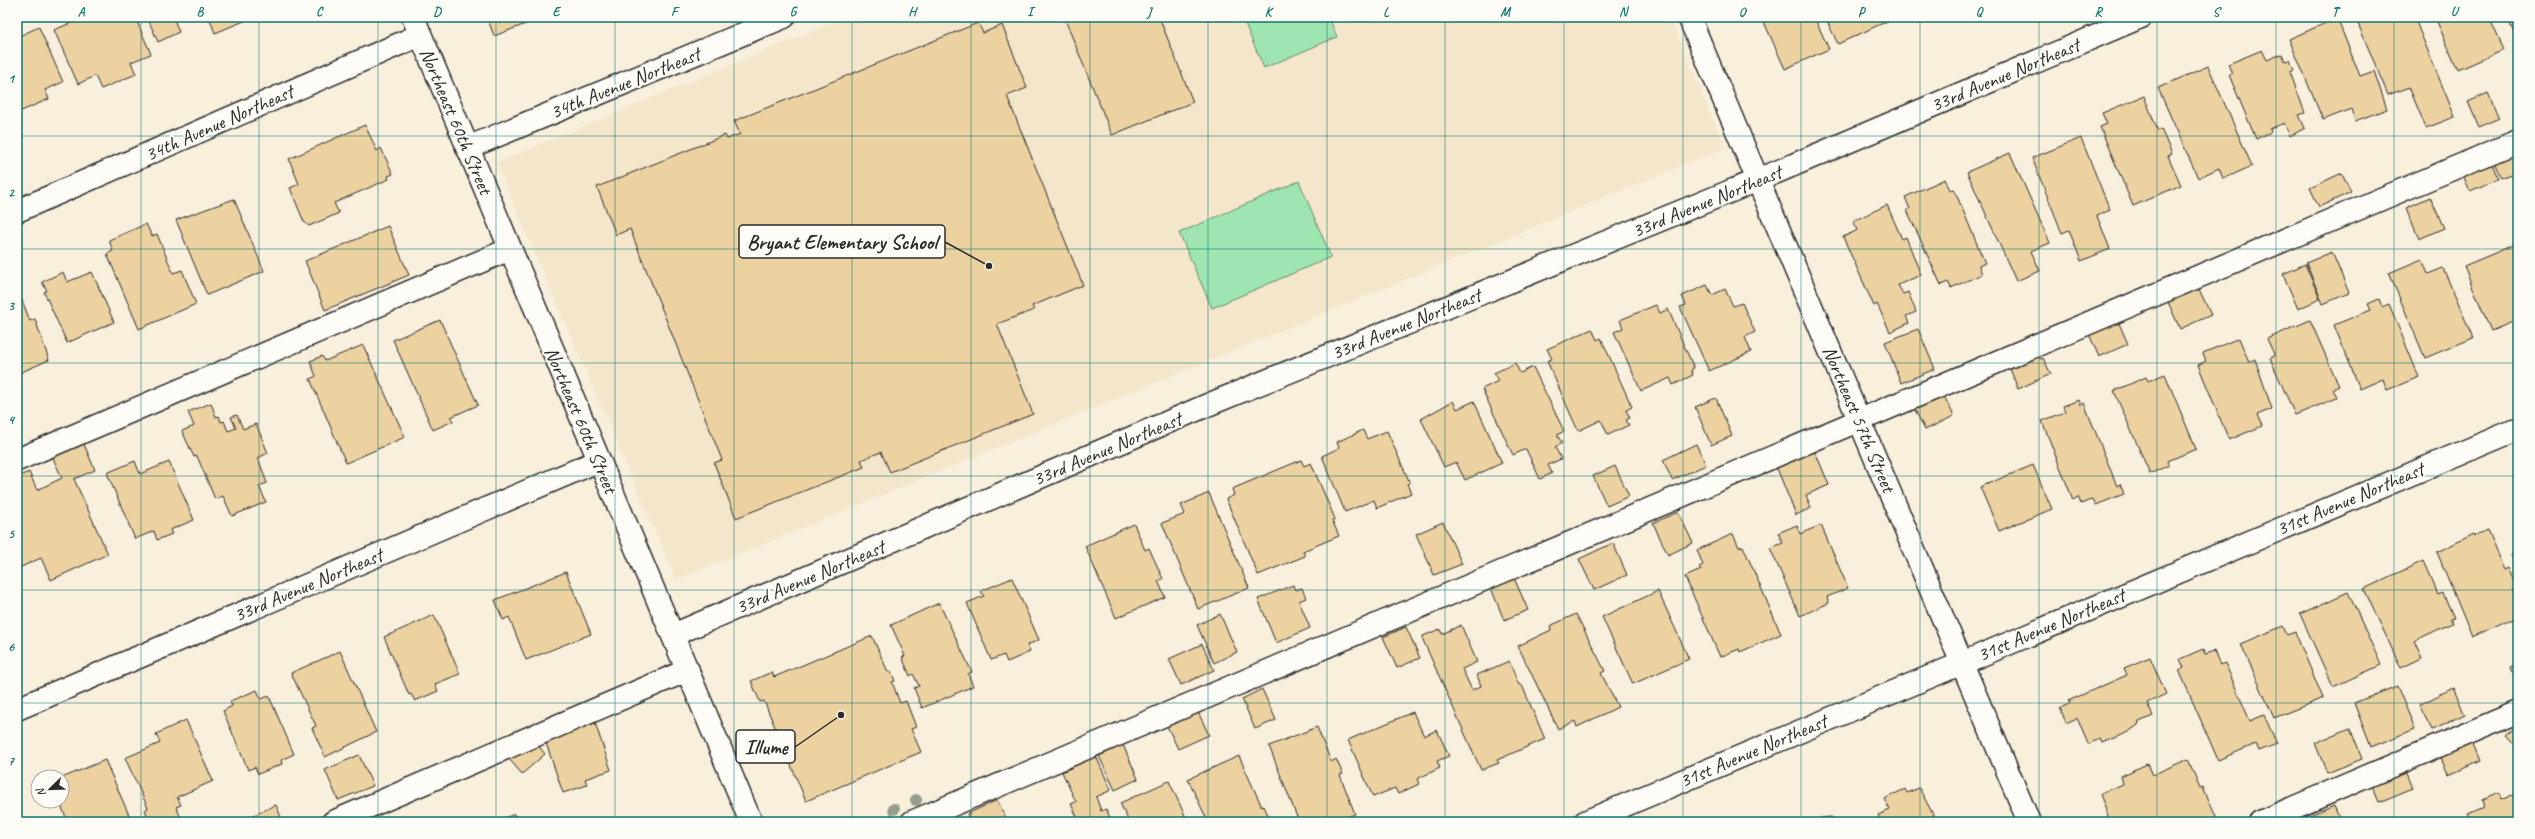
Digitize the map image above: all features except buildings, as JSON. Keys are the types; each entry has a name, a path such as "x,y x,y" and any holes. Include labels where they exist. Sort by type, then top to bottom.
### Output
{"street":[{"name":"34th Avenue Northeast","path":"467,148 784,17"},
{"name":"Northeast 57th Street","path":"1689,17 2029,822"},
{"name":"33rd Avenue Northeast","path":"673,635 1210,404 1758,180 2141,17"},
{"name":"34th Avenue Northeast","path":"17,211 417,26"},
{"name":"Northeast 60th Street","path":"417,26 598,461 688,670 750,822"},
{"path":"912,822 2518,141"},
{"path":"17,460 510,249"},
{"name":"31st Avenue Northeast","path":"1586,822 2518,429"},
{"name":"33rd Avenue Northeast","path":"17,708 598,461"},
{"path":"333,822 688,670"},
{"path":"2260,822 2518,712"}],"shaded area":[{"path":"846,17 1670,17 1725,148 676,580 496,163"}],"green space":[{"path":"1242,17 1329,17 1337,37 1264,68"},
{"path":"1299,181 1331,257 1212,308 1179,233"}],"place":[{"name":"Bryant Elementary School","path":"989,266"},
{"name":"Illume","path":"841,715"}]}
